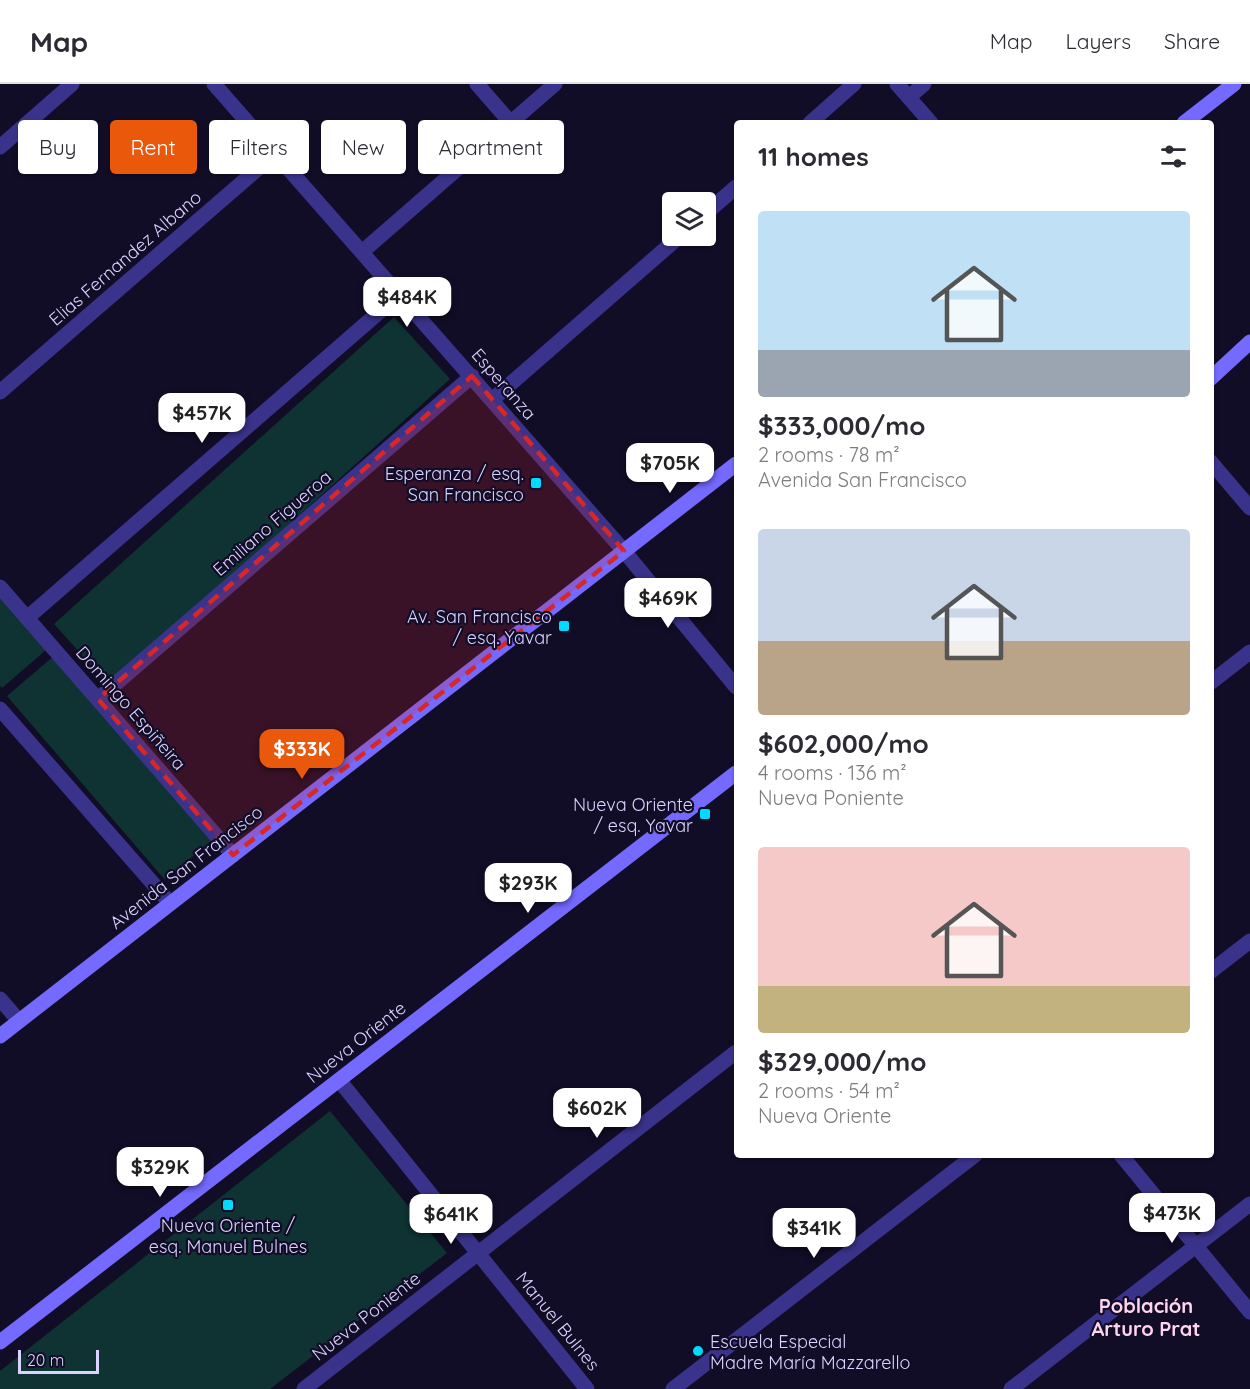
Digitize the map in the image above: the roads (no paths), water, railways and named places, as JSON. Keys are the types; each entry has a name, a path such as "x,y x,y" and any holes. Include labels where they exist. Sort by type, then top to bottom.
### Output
{"main road":[{"path":"1188,120 1234,84"},
{"path":"1214,375 1250,342"},
{"name":"Avenida San Francisco","path":"0,1036 734,466"},
{"name":"Nueva Oriente","path":"0,1342 734,776"}],"street":[{"path":"0,147 72,84"},
{"name":"Esperanza","path":"214,84 246,120"},
{"path":"477,84 508,120"},
{"path":"514,120 555,84"},
{"path":"813,120 855,84"},
{"path":"897,84 928,120"},
{"path":"909,97 924,84"},
{"name":"Elias Fernandez Albano","path":"0,392 252,174"},
{"name":"Esperanza","path":"294,174 624,550 734,685"},
{"path":"362,252 452,174"},
{"path":"716,204 734,189"},
{"path":"492,400 669,246"},
{"path":"27,618 400,294"},
{"name":"Emiliano Figueroa","path":"98,699 472,376"},
{"path":"1214,466 1250,508"},
{"name":"Domingo Espiñeira","path":"0,587 233,855"},
{"path":"1214,680 1250,652"},
{"path":"0,709 170,903"},
{"path":"1214,969 1250,941"},
{"path":"0,999 19,1021"},
{"name":"Nueva Poniente","path":"304,1389 734,1054"},
{"name":"Manuel Bulnes","path":"339,1080 588,1389"},
{"path":"673,1389 971,1158"},
{"path":"1123,1158 1250,1312"},
{"path":"1011,1389 1250,1204"}],"place":[{"name":"Esperanza / esq. San Francisco","path":"536,483"},
{"name":"Av. San Francisco / esq. Yavar","path":"564,626"},
{"name":"Nueva Oriente / esq. Yavar","path":"705,814"},
{"name":"Nueva Oriente / esq. Manuel Bulnes","path":"228,1205"},
{"name":"Escuela Especial Madre María Mazzarello","path":"698,1351"}],"district":[{"name":"Población Arturo Prat","path":"1146,1316"}]}
